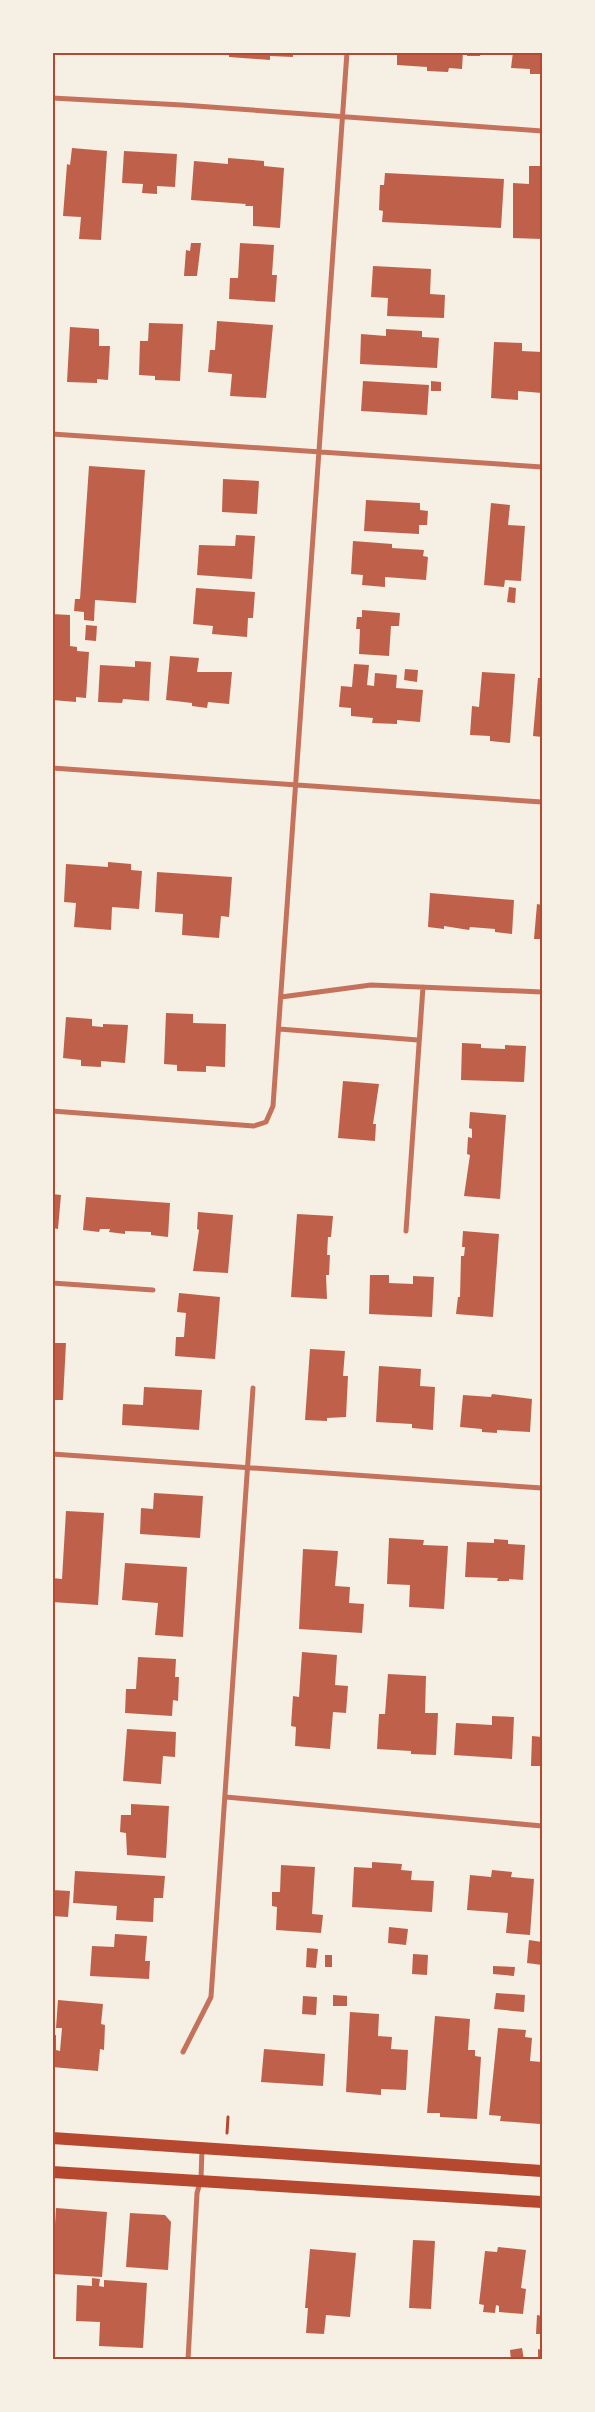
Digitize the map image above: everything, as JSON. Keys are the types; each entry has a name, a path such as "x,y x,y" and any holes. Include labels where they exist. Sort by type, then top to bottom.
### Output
{"main road":[{"path":"52,2138 542,2171"},
{"path":"52,2172 201,2179 542,2202"}],"street":[{"path":"52,1111 254,1126 266,1122 273,1106 347,52"},
{"path":"52,98 542,131"},
{"path":"52,434 319,450 542,467"},
{"path":"52,768 542,802"},
{"path":"281,996 371,985 542,992"},
{"path":"406,1231 423,987"},
{"path":"279,1029 418,1040"},
{"path":"52,1283 153,1290"},
{"path":"183,2052 211,1997 249,1469 253,1388"},
{"path":"52,1454 542,1488"},
{"path":"226,1797 542,1826"},
{"path":"188,2360 197,2193 201,2179 202,2148"}],"path":[{"path":"226,2139 228,2117"}],"building":[{"path":"229,52 293,52 293,57 270,56 270,60 229,57"},
{"path":"397,52 463,52 462,69 449,68 448,72 427,71 427,67 397,65"},
{"path":"467,52 481,52 480,56 467,56"},
{"path":"513,52 542,52 542,74 530,74 530,69 511,68"},
{"path":"72,148 107,151 101,240 79,239 81,217 63,216 67,164 70,165"},
{"path":"124,151 177,154 175,187 157,186 157,194 142,193 143,184 122,183"},
{"path":"228,158 264,161 264,166 284,168 280,228 253,226 253,206 191,200 194,161 228,164"},
{"path":"529,166 542,166 542,239 513,238 513,183 529,184"},
{"path":"385,173 504,179 501,228 382,222 383,211 379,210 380,185 384,185"},
{"path":"191,243 201,243 197,276 184,276 186,250 190,251"},
{"path":"240,243 274,245 272,275 277,275 275,302 229,299 230,278 238,278"},
{"path":"373,266 431,269 430,294 445,295 444,318 387,316 388,298 371,297"},
{"path":"217,321 273,325 266,398 230,396 232,374 208,372 210,350 215,350"},
{"path":"149,323 183,324 180,381 155,380 155,376 139,375 140,341 148,341"},
{"path":"70,327 99,329 99,346 110,346 108,380 97,379 97,383 67,382"},
{"path":"386,329 422,331 422,337 439,338 437,368 360,364 361,334 386,336"},
{"path":"494,342 522,343 522,351 542,352 542,393 518,391 518,400 491,398"},
{"path":"363,381 429,385 427,415 361,411"},
{"path":"431,381 441,382 441,391 431,391"},
{"path":"89,466 145,470 136,603 95,600 94,621 84,620 84,612 74,611 75,599 80,599"},
{"path":"223,479 259,481 257,514 222,512"},
{"path":"366,500 420,503 420,510 428,511 427,525 419,525 419,534 364,531"},
{"path":"491,503 510,505 508,525 525,526 521,581 505,580 504,587 484,585"},
{"path":"236,535 255,536 252,579 197,575 199,545 235,546"},
{"path":"353,541 392,544 392,548 424,550 423,556 428,557 426,580 385,577 385,587 362,585 363,575 351,574"},
{"path":"509,587 516,588 515,603 507,602"},
{"path":"196,588 255,592 253,618 248,618 247,637 212,634 213,626 193,624"},
{"path":"362,610 400,613 399,626 391,626 389,656 359,654 360,629 356,629 357,617 362,617"},
{"path":"52,614 70,615 70,646 77,647 77,651 89,652 86,698 76,697 76,702 52,700"},
{"path":"86,625 97,626 96,641 85,640"},
{"path":"170,656 199,658 197,672 232,672 229,704 208,702 207,708 192,706 192,703 166,700"},
{"path":"135,661 151,662 149,701 123,699 122,703 98,702 100,665 135,667"},
{"path":"354,664 369,665 367,685 374,686 375,673 397,675 396,688 423,690 420,722 397,720 397,724 372,723 373,718 351,716 351,708 339,707 341,686 352,687"},
{"path":"405,669 418,670 417,682 404,680"},
{"path":"482,672 515,674 510,743 490,741 490,736 470,735 472,706 479,707"},
{"path":"538,678 542,678 542,737 533,736"},
{"path":"108,862 131,864 131,870 142,871 139,909 112,907 111,930 74,927 76,903 64,902 66,864 108,867"},
{"path":"157,872 232,877 229,917 221,916 219,938 182,935 183,914 155,912"},
{"path":"430,893 514,900 512,934 495,932 495,929 470,927 469,930 444,926 444,929 428,927"},
{"path":"537,904 542,905 542,939 534,939"},
{"path":"166,1013 193,1014 193,1023 226,1024 225,1067 206,1066 206,1072 177,1071 177,1065 164,1064"},
{"path":"66,1017 92,1019 92,1026 103,1027 103,1024 128,1025 125,1063 101,1061 101,1067 81,1066 81,1060 63,1058"},
{"path":"462,1043 481,1044 481,1048 505,1049 505,1045 526,1046 524,1082 461,1080"},
{"path":"343,1081 379,1084 373,1124 376,1124 375,1141 338,1138"},
{"path":"470,1112 506,1115 500,1199 464,1196 470,1155 467,1154 468,1137 472,1138 472,1129 469,1128"},
{"path":"52,1194 61,1195 58,1229 52,1228"},
{"path":"86,1197 170,1203 168,1237 151,1235 151,1232 125,1231 125,1234 109,1232 110,1229 100,1229 99,1232 83,1230"},
{"path":"198,1212 233,1215 228,1273 193,1271 199,1230 197,1229"},
{"path":"297,1214 333,1216 331,1237 328,1237 327,1255 330,1255 329,1275 326,1275 327,1299 291,1297"},
{"path":"463,1231 499,1234 493,1317 456,1314 458,1297 460,1297 461,1256 464,1256 465,1247 462,1247"},
{"path":"370,1275 389,1275 389,1283 413,1284 413,1276 434,1277 432,1317 369,1314"},
{"path":"179,1293 220,1297 215,1359 175,1356 176,1337 184,1337 186,1313 177,1312"},
{"path":"52,1343 66,1343 63,1400 52,1400"},
{"path":"310,1349 345,1351 343,1376 348,1376 346,1417 327,1418 327,1421 305,1420"},
{"path":"379,1366 421,1369 420,1386 435,1387 433,1430 412,1428 412,1424 376,1422"},
{"path":"144,1387 202,1390 199,1430 122,1425 123,1404 143,1405"},
{"path":"492,1394 532,1399 530,1432 497,1430 497,1433 482,1432 482,1429 460,1427 463,1395 491,1397"},
{"path":"154,1493 203,1496 200,1538 140,1534 141,1508 153,1509"},
{"path":"66,1511 104,1513 98,1605 52,1602 52,1578 62,1579"},
{"path":"389,1538 424,1540 423,1545 448,1546 444,1609 409,1607 410,1585 387,1584"},
{"path":"494,1539 508,1540 508,1544 525,1545 523,1580 509,1579 509,1581 497,1581 498,1578 465,1577 467,1542 494,1543"},
{"path":"303,1549 338,1551 335,1586 350,1587 349,1603 364,1604 362,1633 299,1629"},
{"path":"125,1563 187,1567 183,1637 155,1635 158,1603 122,1600"},
{"path":"302,1652 337,1655 335,1685 348,1686 346,1713 333,1712 330,1749 295,1746 296,1727 291,1726 293,1696 299,1697"},
{"path":"138,1657 176,1659 175,1677 179,1677 178,1701 173,1700 172,1716 125,1713 126,1689 136,1689"},
{"path":"388,1674 426,1676 425,1713 438,1713 436,1755 411,1754 411,1751 377,1749 379,1714 385,1714"},
{"path":"492,1716 514,1717 512,1759 454,1755 456,1723 492,1725"},
{"path":"127,1729 176,1732 175,1757 163,1756 161,1784 123,1781"},
{"path":"532,1736 542,1737 542,1766 531,1766"},
{"path":"131,1804 169,1806 166,1858 127,1855 126,1833 120,1832 121,1815 131,1815"},
{"path":"372,1862 402,1864 401,1870 412,1871 411,1880 434,1881 432,1912 352,1907 354,1867 372,1868"},
{"path":"281,1865 315,1867 312,1914 323,1915 321,1933 276,1930 277,1907 272,1906 272,1892 280,1892"},
{"path":"492,1870 512,1872 511,1877 534,1879 530,1935 506,1933 508,1913 467,1910 470,1875 491,1877"},
{"path":"75,1871 165,1876 163,1898 154,1898 153,1922 116,1920 117,1906 73,1903"},
{"path":"52,1890 70,1891 68,1917 52,1916"},
{"path":"389,1927 408,1929 406,1945 388,1943"},
{"path":"115,1934 147,1936 145,1961 150,1961 149,1979 90,1976 92,1946 114,1947"},
{"path":"529,1940 542,1942 542,1965 527,1963"},
{"path":"307,1948 318,1949 316,1968 306,1967"},
{"path":"413,1954 428,1955 427,1975 412,1974"},
{"path":"325,1955 332,1955 332,1967 325,1967"},
{"path":"493,1966 515,1967 514,1976 493,1974"},
{"path":"496,1993 525,1995 524,2012 494,2009"},
{"path":"333,1995 347,1996 347,2006 333,2006"},
{"path":"303,1996 317,1997 316,2015 302,2014"},
{"path":"58,2000 103,2004 101,2024 105,2025 104,2050 100,2049 98,2071 52,2067 52,2035 56,2035 56,2050 60,2051 62,2028 56,2028"},
{"path":"350,2012 379,2014 378,2036 392,2037 391,2049 408,2050 406,2090 381,2089 381,2095 346,2092"},
{"path":"435,2016 470,2019 468,2050 475,2050 475,2056 481,2057 477,2119 440,2117 440,2113 427,2113"},
{"path":"498,2028 526,2030 525,2037 532,2038 530,2061 542,2062 540,2124 500,2121 501,2116 489,2115"},
{"path":"264,2049 325,2054 323,2086 261,2082"},
{"path":"56,2208 107,2212 102,2277 52,2274"},
{"path":"130,2213 165,2215 171,2222 168,2270 126,2267"},
{"path":"413,2240 435,2241 431,2309 409,2308"},
{"path":"498,2247 526,2250 521,2288 526,2289 523,2314 499,2312 499,2306 496,2305 495,2313 483,2312 484,2305 479,2304 485,2251 497,2252"},
{"path":"310,2249 356,2253 350,2317 326,2315 324,2334 306,2333 308,2308 305,2308"},
{"path":"92,2278 100,2279 99,2286 104,2287 104,2280 147,2283 143,2348 99,2346 100,2322 76,2321 77,2285 92,2286"},
{"path":"537,2315 542,2316 542,2334 536,2334"},
{"path":"522,2348 524,2360 511,2360 510,2350"},
{"path":"538,2349 542,2350 542,2360 538,2360"}]}
